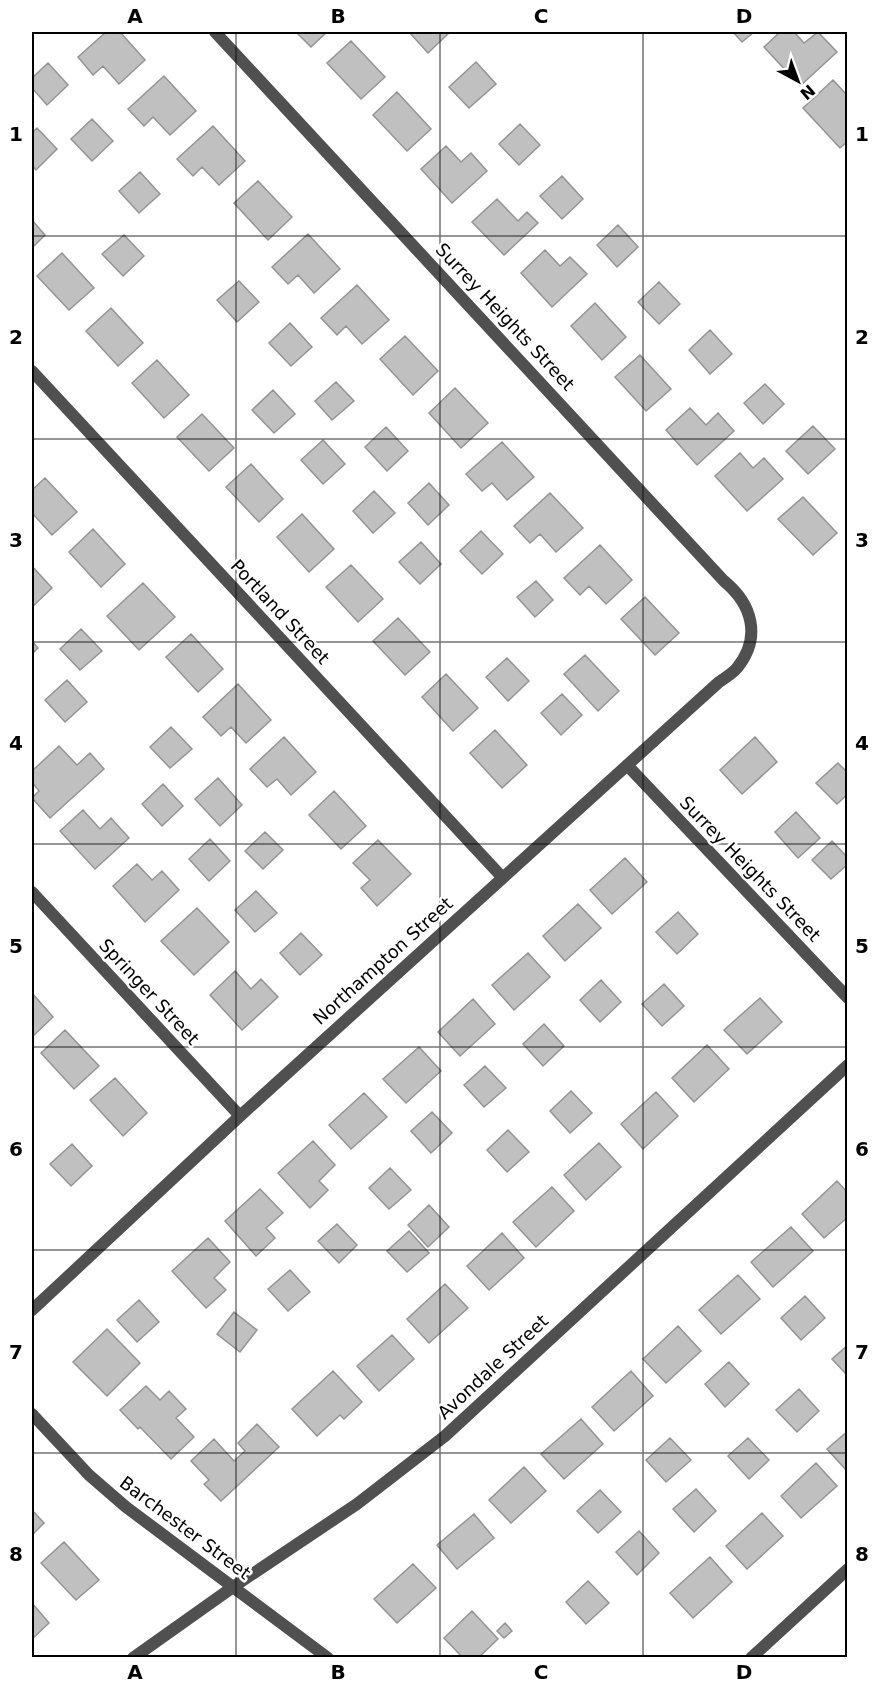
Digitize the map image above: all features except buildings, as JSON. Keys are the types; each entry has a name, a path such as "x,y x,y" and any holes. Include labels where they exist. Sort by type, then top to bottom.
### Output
{"street":[{"name":"Surrey Heights Street","path":"215,32 724,581 737,592 749,614 751,636"},
{"name":"Portland Street","path":"32,371 502,877"},
{"name":"Northampton Street","path":"32,1310 502,877 736,669 748,651 751,636"},
{"name":"Surrey Heights Street","path":"627,765 848,998"},
{"name":"Springer Street","path":"32,892 240,1116"},
{"name":"Avondale Street","path":"133,1658 233,1587 357,1504 445,1436 848,1065"},
{"name":"Barchester Street","path":"32,1414 89,1475 126,1507 328,1658"},
{"path":"751,1658 848,1569"}]}
